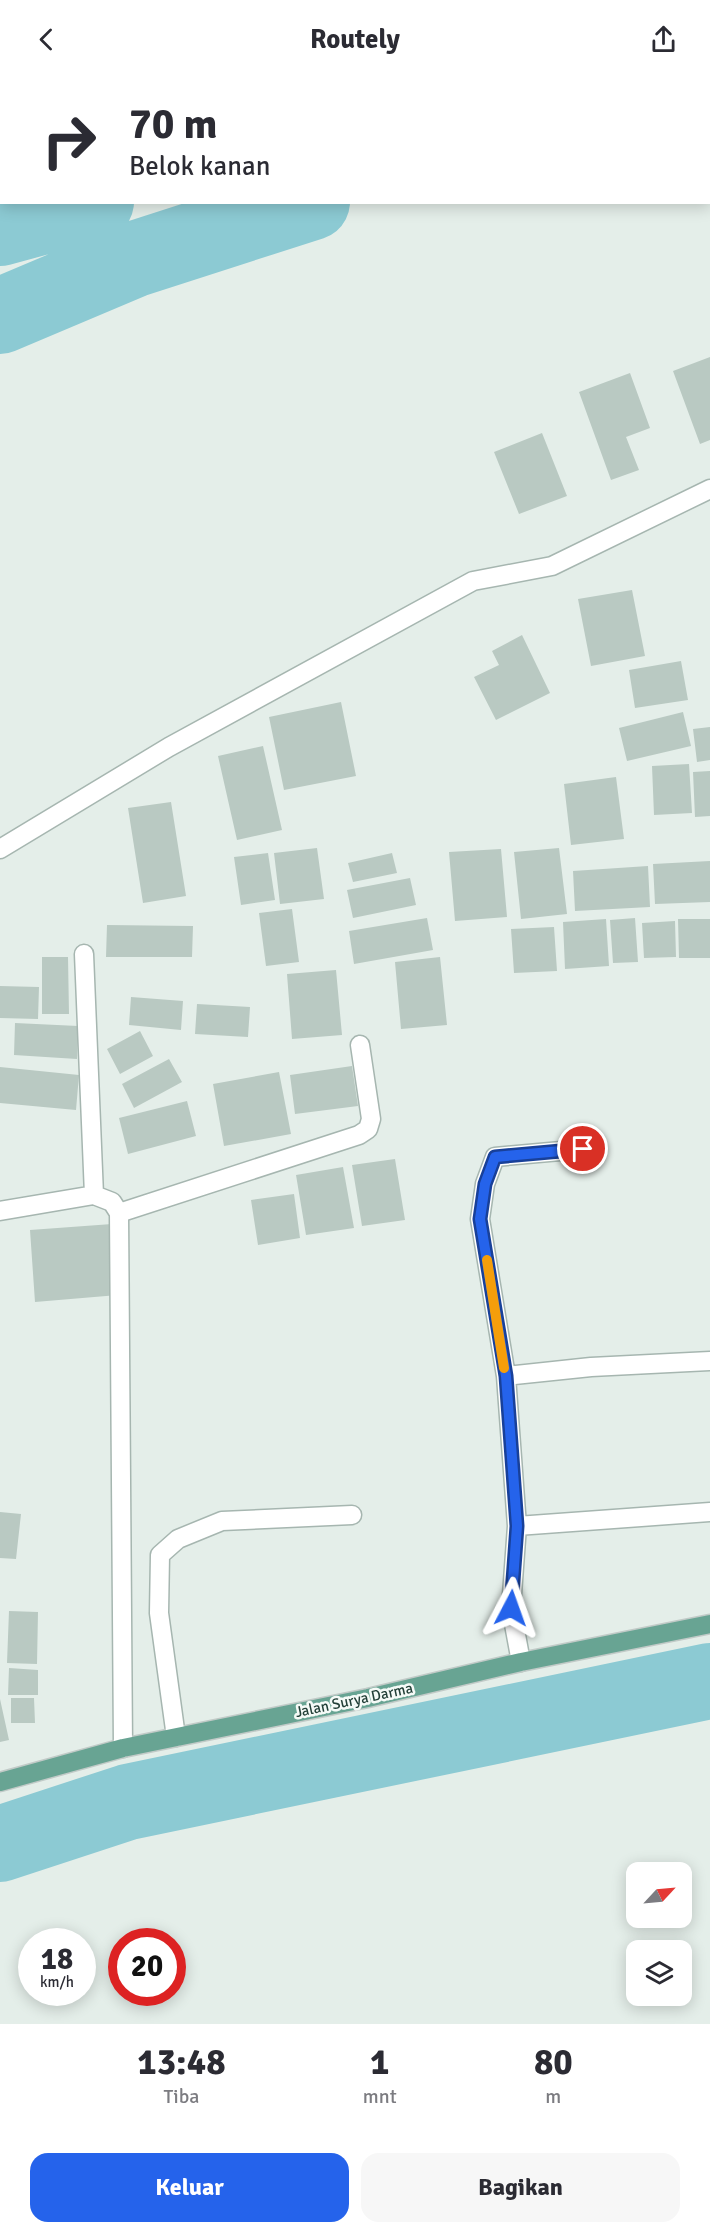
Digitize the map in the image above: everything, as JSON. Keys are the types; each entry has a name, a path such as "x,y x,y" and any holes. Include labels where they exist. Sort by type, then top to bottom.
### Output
{"main road":[{"name":"Jalan Surya Darma","path":"0,1782 123,1748 368,1698 521,1662 710,1624"}],"street":[{"path":"0,849 169,747 473,581 552,566 710,489"},
{"path":"84,954 94,1195"},
{"path":"119,1213 359,1135 368,1128 371,1119 360,1045"},
{"path":"521,1662 511,1608 517,1526 506,1376 480,1219 485,1184 495,1157 583,1149"},
{"path":"0,1211 94,1195 112,1202 119,1213 123,1748"},
{"path":"506,1376 591,1367 710,1362"},
{"path":"517,1526 710,1512"},
{"path":"176,1737 159,1613 160,1555 178,1539 222,1521 352,1515"}],"building":[{"path":"710,357 710,440 700,444 673,371"},
{"path":"630,373 650,428 626,437 639,470 611,480 579,392"},
{"path":"542,433 567,496 519,514 494,452"},
{"path":"632,590 645,656 591,666 578,599"},
{"path":"522,635 550,693 496,720 474,677 499,665 492,651"},
{"path":"681,661 688,700 635,708 629,670"},
{"path":"341,702 356,776 284,790 269,717"},
{"path":"683,712 691,746 627,761 619,728"},
{"path":"710,727 710,760 697,762 693,729"},
{"path":"263,746 282,830 237,840 218,756"},
{"path":"689,764 692,813 654,815 652,766"},
{"path":"710,771 710,816 695,817 693,772"},
{"path":"616,777 624,839 571,845 564,784"},
{"path":"171,802 186,896 143,903 128,808"},
{"path":"317,848 324,899 280,904 274,853"},
{"path":"559,848 567,914 521,919 514,852"},
{"path":"501,849 507,917 455,921 449,852"},
{"path":"268,853 275,900 241,905 234,857"},
{"path":"392,853 397,873 353,882 348,863"},
{"path":"710,861 710,902 655,904 653,864"},
{"path":"648,866 650,907 575,911 573,871"},
{"path":"410,878 416,905 353,918 347,890"},
{"path":"292,909 299,962 266,966 259,913"},
{"path":"427,918 433,950 354,964 349,931"},
{"path":"635,918 638,962 613,963 610,920"},
{"path":"606,919 609,966 565,969 563,922"},
{"path":"678,919 710,919 710,958 679,958"},
{"path":"675,921 676,957 644,958 642,923"},
{"path":"107,925 193,926 192,957 106,957"},
{"path":"554,927 557,971 514,973 511,929"},
{"path":"42,957 68,957 69,1014 42,1014"},
{"path":"440,957 447,1025 401,1029 395,962"},
{"path":"336,970 342,1035 292,1039 287,974"},
{"path":"0,986 39,987 38,1019 0,1018"},
{"path":"131,997 183,1001 181,1030 129,1025"},
{"path":"197,1004 250,1007 248,1037 195,1034"},
{"path":"15,1023 78,1026 77,1059 14,1055"},
{"path":"140,1031 153,1056 120,1074 107,1049"},
{"path":"169,1059 182,1082 134,1108 122,1084"},
{"path":"352,1066 358,1106 295,1114 290,1075"},
{"path":"0,1067 79,1075 76,1110 0,1103"},
{"path":"279,1072 291,1134 224,1146 213,1084"},
{"path":"187,1101 196,1136 128,1154 119,1118"},
{"path":"395,1159 405,1220 362,1226 352,1165"},
{"path":"343,1167 354,1228 306,1235 296,1175"},
{"path":"294,1194 300,1238 258,1245 251,1200"},
{"path":"112,1224 118,1295 35,1302 30,1230"},
{"path":"0,1512 21,1514 16,1559 0,1558"},
{"path":"9,1611 38,1612 37,1664 7,1663"},
{"path":"9,1668 38,1670 38,1695 8,1695"},
{"path":"11,1698 34,1698 35,1723 11,1723"},
{"path":"0,1699 9,1740 0,1742"}],"waterway":[{"path":"0,228 89,204"},
{"path":"0,316 135,259 306,204"},
{"path":"0,1844 128,1802 710,1681"}],"slow traffic":[{"path":"487,1260 504,1368"}],"route":[{"path":"511,1608 517,1526 506,1376 480,1219 485,1184 495,1157 583,1149"}]}
